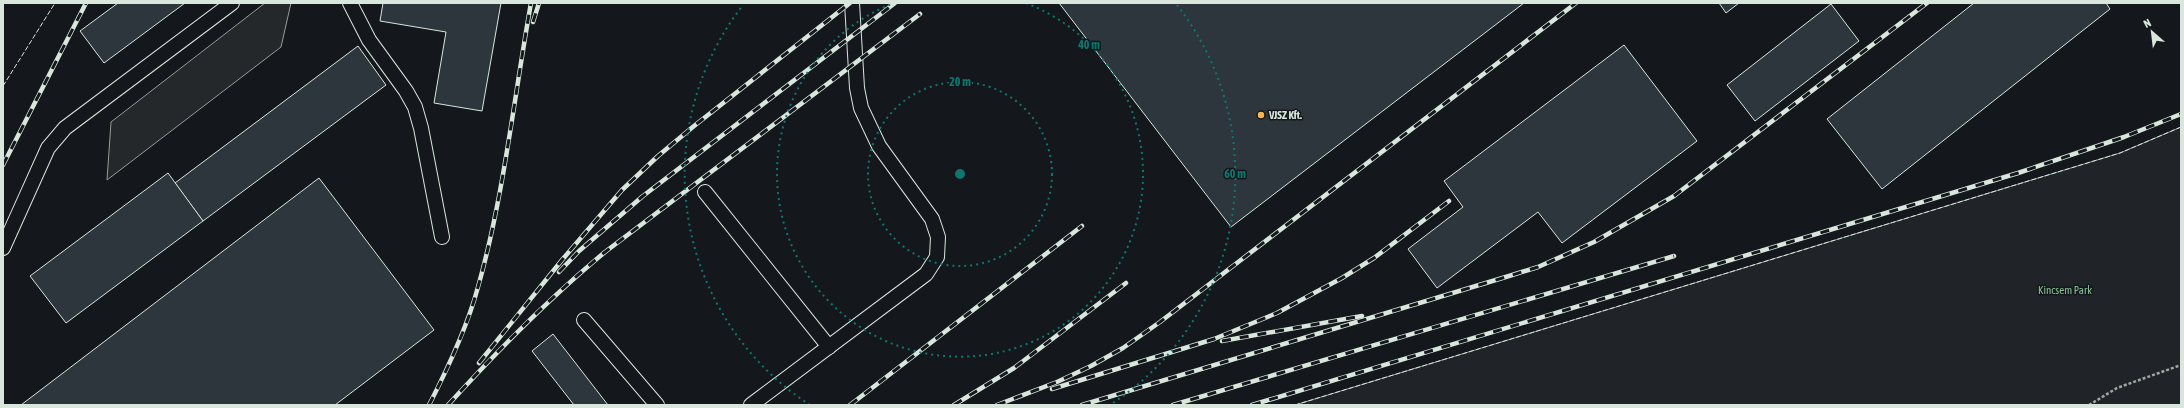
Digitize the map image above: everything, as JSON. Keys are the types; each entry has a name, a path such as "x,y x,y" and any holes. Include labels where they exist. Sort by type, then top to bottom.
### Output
{"lane":[{"path":"3,248 48,148 56,137 82,115 232,3"},
{"path":"350,3 369,40 415,107 421,128 442,236"},
{"path":"751,405 926,274 937,258 939,247 938,237 932,219 879,146 861,108 857,88 852,3"},
{"path":"705,192 829,347"},
{"path":"584,320 657,405"}],"path":[{"path":"2089,405 2117,388 2181,365"}],"green space":[{"name":"Kincsem Park","path":"2181,127 2181,405 1295,405 2120,153"}],"shaded area":[{"path":"265,3 291,3 281,47 107,180 111,122"}],"building":[{"path":"118,3 185,3 104,63 80,31"},
{"path":"383,3 501,3 482,111 434,103 446,32 380,21"},
{"name":"VJSZ Kft.","path":"1059,3 1524,3 1231,227"},
{"path":"1719,3 1739,3 1726,13"},
{"path":"1974,3 2106,3 2110,9 1882,189 1827,119"},
{"path":"1831,4 1859,41 1755,121 1727,85"},
{"path":"1624,45 1697,141 1562,243 1538,212 1437,288 1408,249 1463,207 1444,181"},
{"path":"358,46 386,85 203,221 175,183"},
{"path":"168,173 203,221 66,323 30,276"},
{"path":"319,178 434,330 335,405 21,405"},
{"path":"553,334 608,405 574,405 532,351"}],"railway":[{"path":"3,165 86,3"},
{"path":"429,405 463,333 474,302 487,252 502,181 531,3"},
{"path":"533,22 539,3"},
{"path":"479,363 562,260 622,190 658,156 694,126 850,3"},
{"path":"559,272 579,251 643,196 895,3"},
{"path":"997,405 1057,382 1091,366 1123,348 1160,322 1576,3"},
{"path":"1082,405 1538,267 1594,242 1674,196 1927,3"},
{"path":"448,405 524,326 563,288 605,252 920,14"},
{"path":"1252,405 2018,173 2124,137 2181,114"},
{"path":"1052,389 1214,339 1277,313 1342,278 1374,258 1449,201"},
{"path":"850,405 1082,226"},
{"path":"1173,405 1674,256"},
{"path":"954,405 1014,368 1126,283"},
{"path":"1222,341 1362,316"}],"fence":[{"path":"3,86 55,3"},
{"path":"1295,405 2120,153 2181,127"}],"place":[{"name":"VJSZ Kft.","path":"1261,115"}]}
